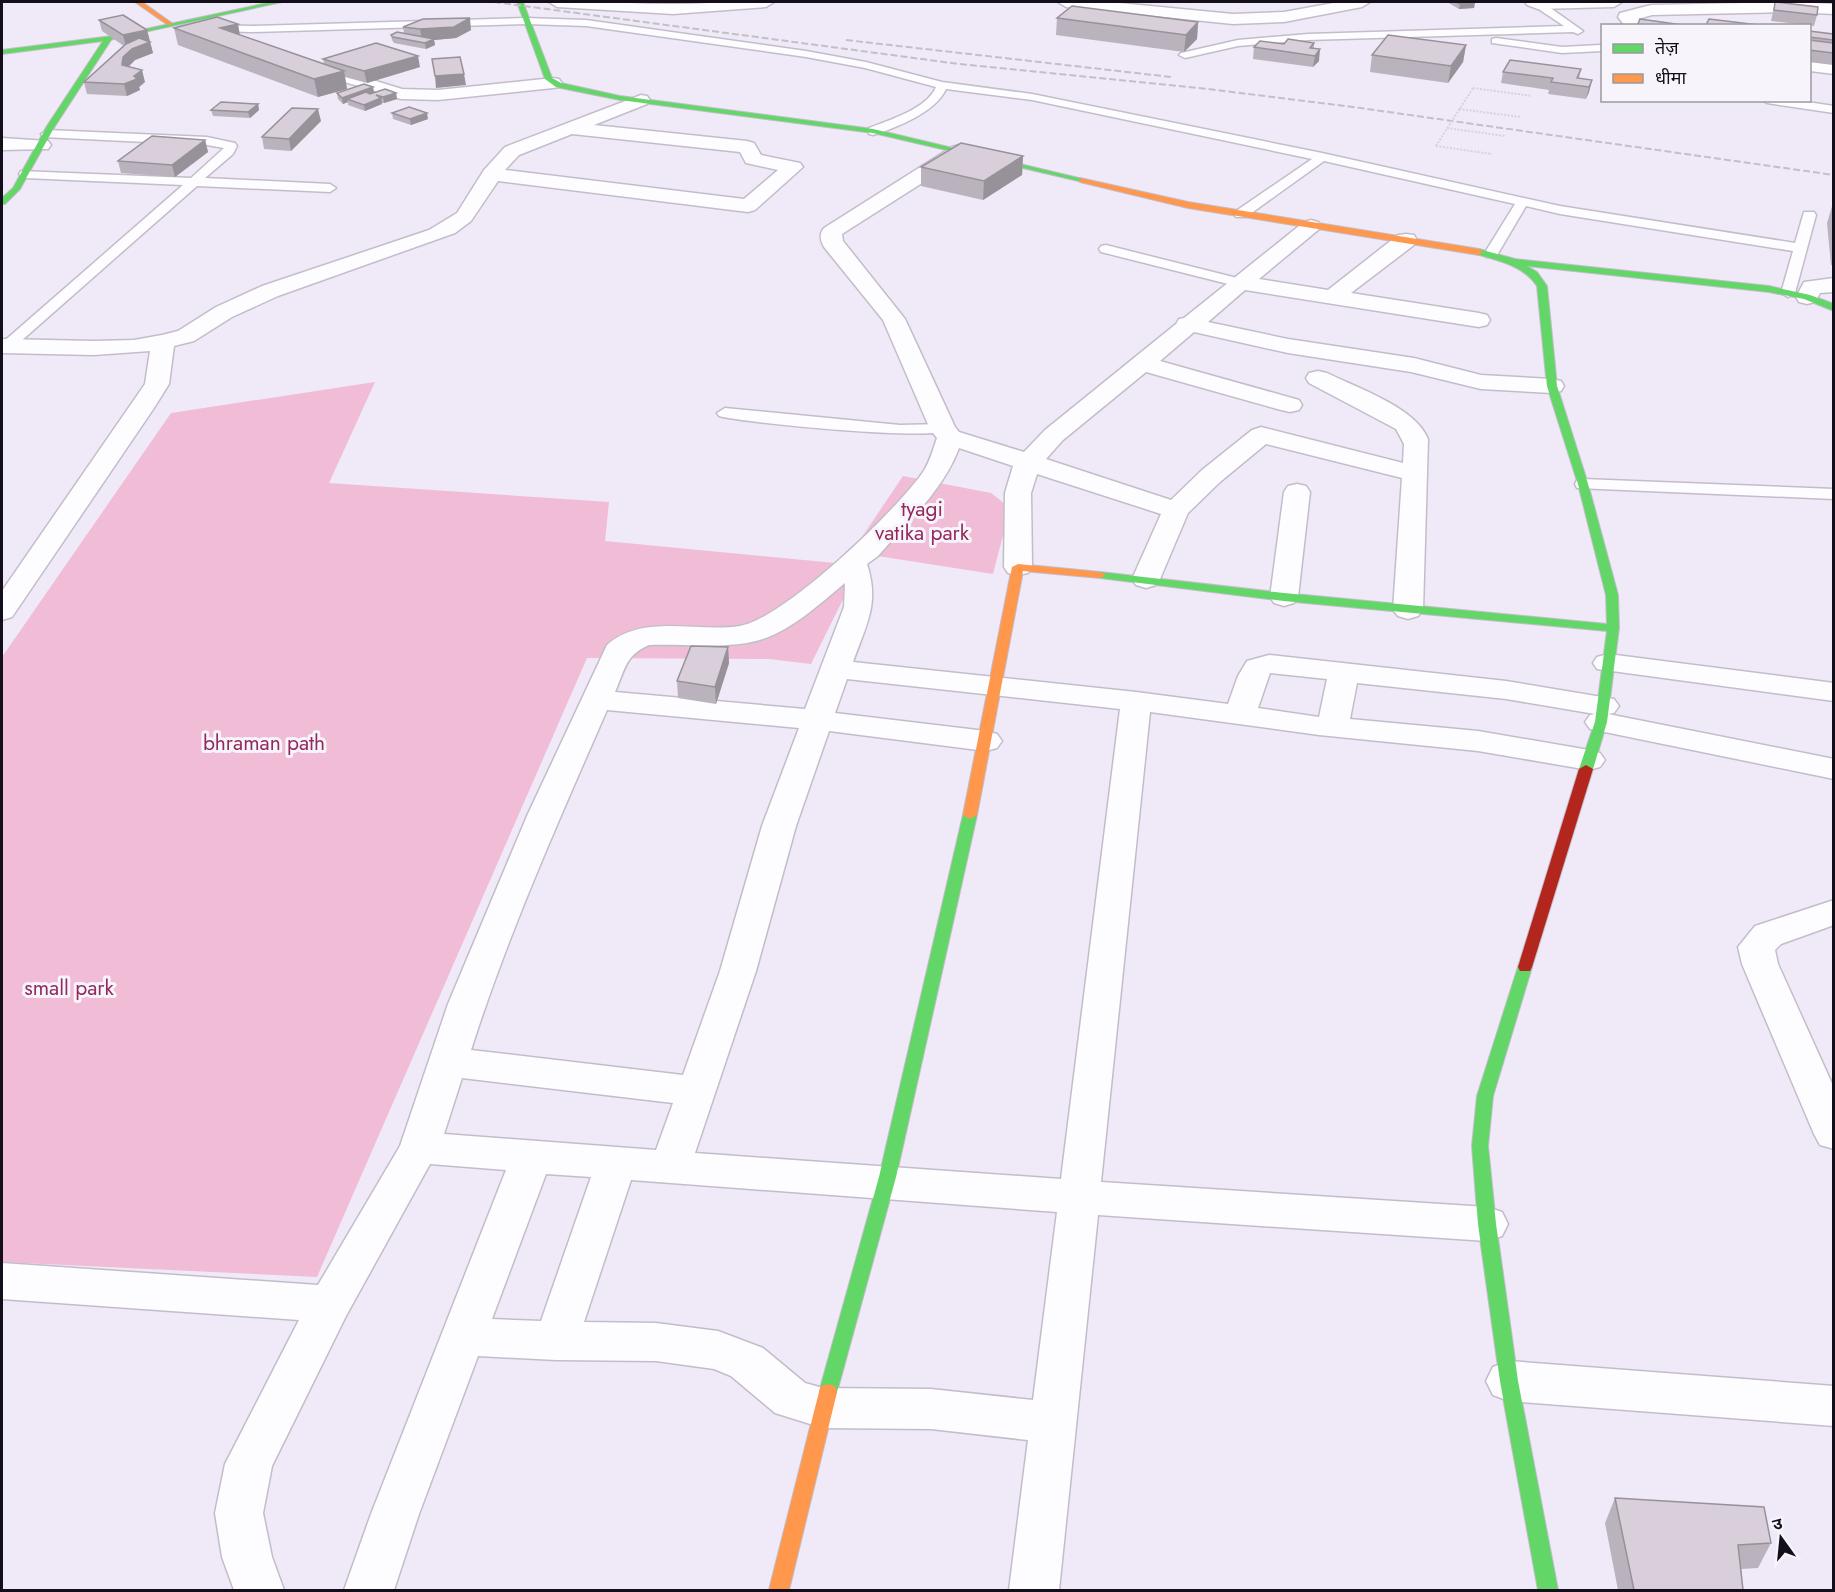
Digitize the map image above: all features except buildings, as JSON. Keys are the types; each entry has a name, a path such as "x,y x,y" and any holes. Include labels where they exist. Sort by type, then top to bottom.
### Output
{"street":[{"path":"138,2 170,24"},
{"path":"135,32 279,2"},
{"path":"520,2 549,79 553,83"},
{"path":"557,2 673,9 766,2"},
{"path":"1066,2 1233,18 1284,16 1362,2"},
{"path":"1536,3 1614,2"},
{"path":"1636,24 1628,21 1626,17 1651,10 1786,7 1833,9"},
{"path":"223,29 263,47"},
{"path":"2,52 110,38 44,140 16,189 2,202"},
{"path":"283,56 401,94 438,95 553,83 641,100 873,131 1188,205 1491,254 1514,262 1534,274 1542,286 1552,386 1583,484 1612,596 1613,628 1602,714 1485,1096 1480,1146 1487,1224 1509,1380 1548,1590"},
{"path":"1811,66 1833,69"},
{"path":"4,346 134,347 186,336 224,312 270,291 436,234 453,226 464,216 501,160 512,151 641,100"},
{"path":"491,174 748,206 793,167 753,159 747,147 566,128"},
{"path":"2,144 44,140"},
{"path":"259,1590 247,1557 239,1513 249,1464 330,1304 419,1148 467,1004 517,882 618,651 645,636 735,635 756,631 798,607 868,550 938,469 947,433 894,320 832,242 831,232 959,151"},
{"path":"779,1590 823,1408 855,1303 887,1184 986,741 1018,567 1018,493 1027,464 1054,435 1187,324 1311,226"},
{"path":"1331,298 1406,240"},
{"path":"1514,262 1769,289 1798,295 1833,308"},
{"path":"1240,283 1479,320"},
{"path":"1798,295 1812,287 1833,285"},
{"path":"1187,324 1288,346 1414,365 1455,378 1481,382 1552,386"},
{"path":"2,610 142,408 156,384 164,342"},
{"path":"1146,579 1176,510 1211,476 1261,435 1304,389 1349,355"},
{"path":"1141,363 1290,405"},
{"path":"1318,378 1410,426 1417,444 1408,610"},
{"path":"947,433 1027,464 1176,510"},
{"path":"1261,435 1416,474"},
{"path":"1284,597 1297,492"},
{"path":"669,1168 738,971 779,826 858,608 860,585 853,563"},
{"path":"1018,567 1146,579 1408,610 1613,628"},
{"path":"1608,663 1833,692"},
{"path":"1240,715 1253,676 1258,668 1269,664 1284,665 1506,690 1833,769"},
{"path":"836,669 1136,701 1333,727 1478,741 1589,760"},
{"path":"1333,727 1344,672"},
{"path":"596,700 818,720 986,741"},
{"path":"1034,1590 1136,701"},
{"path":"1833,912 1768,935 1756,947 1760,964 1833,1134"},
{"path":"448,1062 696,1091"},
{"path":"419,1148 887,1184 1487,1224"},
{"path":"369,1590 395,1514 532,1157"},
{"path":"556,1341 616,1163"},
{"path":"2,1281 330,1304"},
{"path":"464,1336 556,1341 656,1342 718,1350 747,1362 791,1398 823,1408 931,1409 1053,1423"},
{"path":"1509,1380 1833,1406"}],"lane":[{"path":"1536,3 1598,47"},
{"path":"170,24 223,29 526,21 604,25 806,54 866,65 942,85 978,88 1043,99 1322,157 1560,210 1800,248"},
{"path":"1185,55 1238,43 1272,40 1576,30"},
{"path":"1499,32 1546,42 1598,47"},
{"path":"1454,33 1562,50 1598,47"},
{"path":"873,131 929,104 942,90 942,85"},
{"path":"1780,102 1833,110"},
{"path":"4,346 230,151 231,146 207,141 44,140"},
{"path":"1241,214 1322,157"},
{"path":"25,174 330,188"},
{"path":"1491,254 1523,201"},
{"path":"1798,295 1800,248 1809,215"},
{"path":"1106,249 1240,283"},
{"path":"725,412 947,433"},
{"path":"1583,484 1833,494"}],"path":[{"path":"1492,154 1436,146 1473,88 1532,96"},
{"path":"1459,109 1521,117"},
{"path":"1447,128 1505,136"}],"green space":[{"name":"bhraman path","path":"375,382 329,483 609,502 605,541 856,565 855,575 811,664 769,659 587,658 317,1277 2,1262 2,657 171,413"},
{"name":"tyagi vatika park","path":"903,476 991,493 1010,508 993,574 852,552"}],"railway":[{"path":"494,2 959,64 1208,89 1353,107 1834,175"},
{"path":"846,40 1171,77"}],"traffic: fast":[{"path":"135,32 279,2"},
{"path":"520,2 549,79 559,85 620,98 873,131 1083,180"},
{"path":"2,52 112,38"},
{"path":"2,202 16,189 51,126 108,39"},
{"path":"1479,252 1514,262 1769,289 1807,297 1834,308"},
{"path":"1514,262 1534,274 1542,286 1552,386 1583,484 1612,595 1613,628 1601,722 1586,769"},
{"path":"1100,575 1284,597 1613,628"},
{"path":"828,1392 887,1177 970,815"},
{"path":"1525,967 1485,1096 1480,1146 1487,1224 1509,1381 1548,1590"}],"traffic: slow":[{"path":"138,2 170,24"},
{"path":"1083,180 1188,205 1479,252"},
{"path":"970,815 1018,567 1100,575"},
{"path":"779,1590 828,1392"}],"traffic: jam":[{"path":"1525,967 1586,769"}],"park label":[{"name":"small park","path":"69,988"}]}
